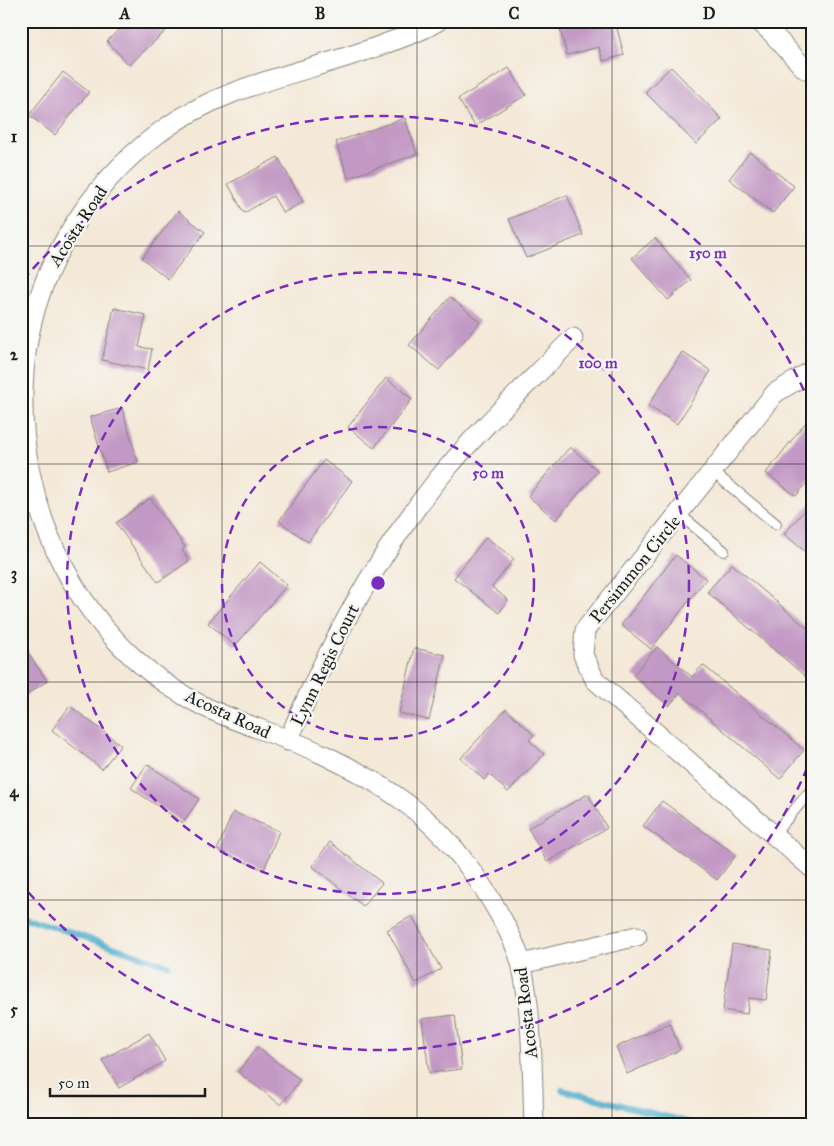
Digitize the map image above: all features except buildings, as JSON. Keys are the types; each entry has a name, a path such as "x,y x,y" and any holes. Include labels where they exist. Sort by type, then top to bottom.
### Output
{"street":[{"name":"Acosta Road","path":"438,21 360,54 232,92 193,110 159,133 120,166 87,205 61,245 40,292 32,321 25,361 22,395 23,432 28,470 47,533 76,588 102,624 127,650 154,674 180,693 206,707 321,754 382,786 408,804 438,831 460,855 481,884 501,918 522,964 528,1008 534,1125"},
{"path":"759,21 805,69"},
{"name":"Lynn Regis Court","path":"288,741 307,696 349,611 405,523 440,477 477,436 573,338"},
{"name":"Persimmon Circle","path":"813,370 775,393 586,630 583,655 595,680 813,869"},
{"path":"522,964 637,936"}],"lane":[{"path":"713,472 776,524"},
{"path":"679,514 724,551"},
{"path":"774,835 813,788"}],"waterway":[{"path":"21,916 168,965"},
{"path":"562,1090 699,1125"}]}
